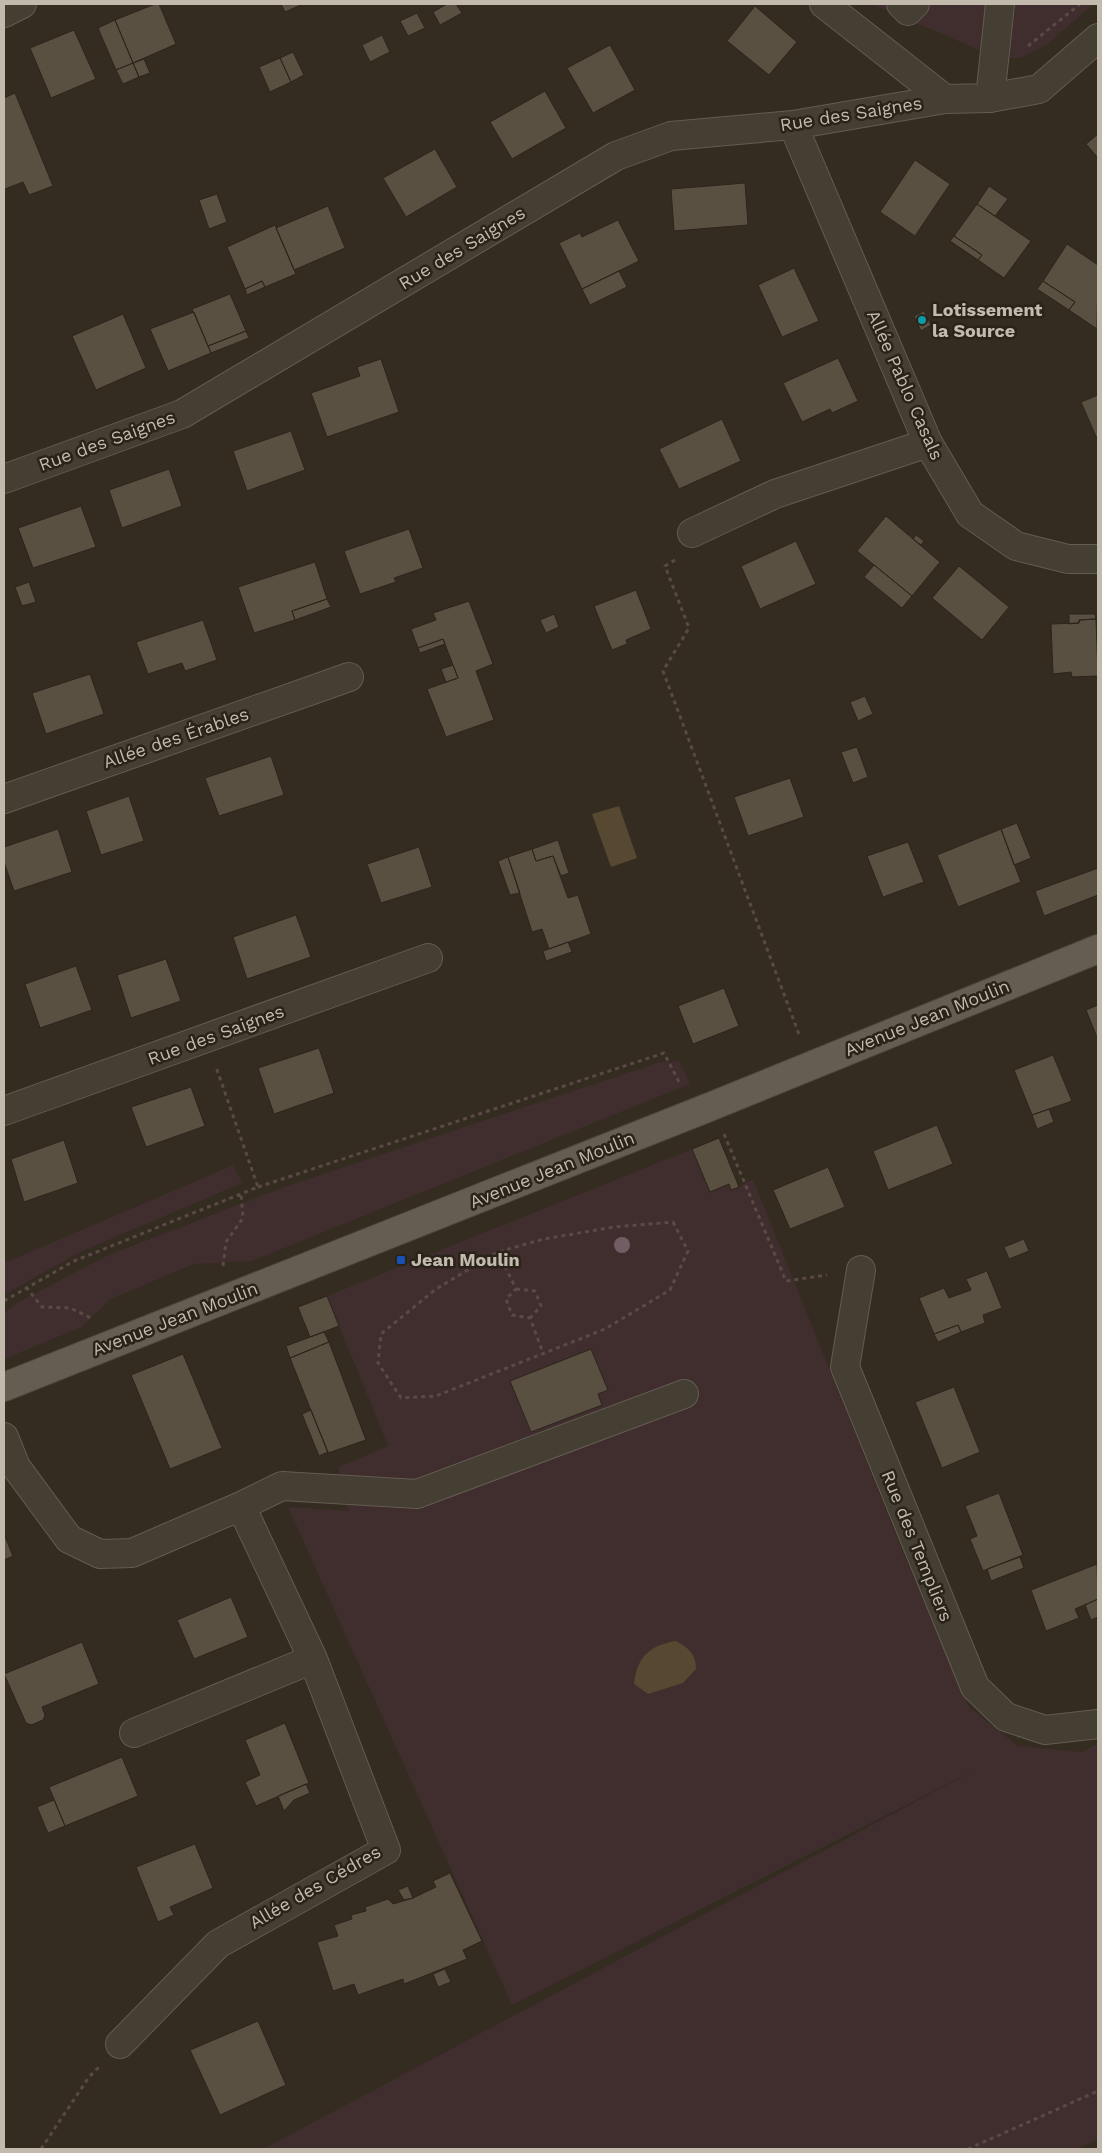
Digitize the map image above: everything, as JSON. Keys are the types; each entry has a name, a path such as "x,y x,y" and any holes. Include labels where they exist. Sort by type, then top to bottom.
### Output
{"main road":[{"name":"Avenue Jean Moulin","path":"4,1387 712,1106 1098,949"}],"street":[{"path":"4,13 22,4"},
{"path":"824,4 945,99"},
{"path":"901,4 908,11 915,4"},
{"path":"990,98 999,12"},
{"name":"Rue des Saignes","path":"4,478 182,414 616,156 671,136 793,125 945,99 990,98 1039,89 1098,38"},
{"name":"Allée Pablo Casals","path":"793,125 928,443 970,514 1016,546 1068,559 1098,559"},
{"path":"692,533 775,494 928,443"},
{"name":"Allée des Érables","path":"4,799 349,677"},
{"name":"Rue des Saignes","path":"4,1111 428,958"},
{"name":"Rue des Templiers","path":"861,1270 844,1367 975,1687 1006,1717 1045,1730 1098,1724"},
{"path":"4,1437 16,1467 69,1539 100,1554 132,1553 242,1506 282,1486 416,1494 684,1394"},
{"name":"Allée des Cédres","path":"120,2044 218,1944 386,1850 312,1659 242,1506"},
{"path":"134,1733 312,1659"}],"path":[{"path":"999,12 1027,47 1080,4"},
{"path":"692,533 692,551 665,566 689,628 664,671 810,1066"},
{"path":"206,1038 258,1187"},
{"path":"4,1300 74,1262 258,1187 664,1053 679,1082"},
{"path":"712,1106 786,1281 861,1270"},
{"path":"223,1262 226,1242 243,1218 242,1194"},
{"path":"673,1222 688,1251 670,1290 605,1329 436,1396 401,1398 378,1363 381,1334 436,1289 498,1252 544,1239 614,1227 673,1222"},
{"path":"498,1252 516,1289"},
{"path":"26,1287 42,1307 70,1308 93,1320"},
{"path":"516,1289 506,1299 512,1316 530,1318"},
{"path":"516,1289 535,1291 541,1306 530,1318"},
{"path":"530,1318 543,1353"},
{"path":"41,2149 89,2077 120,2044"},
{"path":"968,2149 1098,2091"}],"shaded area":[{"path":"872,4 1094,4 1046,45 1021,58 998,58"},
{"path":"619,806 637,858 611,867 592,814"},
{"path":"679,1061 690,1084 252,1261 194,1264 109,1300 82,1327 4,1359 4,1313 17,1303 106,1256 284,1187 660,1062"},
{"path":"692,1149 710,1192 729,1184 732,1190 753,1179 902,1550 969,1707 1018,1746 1082,1752 1098,1744 1098,2140 1075,2149 263,2149 981,1767 512,2005 288,1507 349,1511 338,1467 388,1446 327,1296"},
{"path":"233,1165 242,1183 78,1253 4,1295 4,1263"},
{"path":"676,1641 691,1652 696,1664 696,1669 683,1683 648,1694 634,1684 638,1666 646,1654 652,1649"}],"building":[{"path":"159,4 176,44 133,63 115,20"},
{"path":"281,4 303,4 285,12"},
{"path":"447,4 456,4 462,13 440,25 433,12"},
{"path":"755,6 797,42 769,75 727,41"},
{"path":"417,13 425,28 408,36 400,21"},
{"path":"115,20 133,63 116,70 98,28"},
{"path":"74,30 96,79 51,98 30,48"},
{"path":"382,35 390,52 370,62 362,45"},
{"path":"610,45 635,90 593,113 567,68"},
{"path":"293,52 304,75 291,82 280,58"},
{"path":"280,58 291,82 270,92 259,67"},
{"path":"144,59 150,73 139,77 133,63"},
{"path":"133,63 139,77 123,84 116,70"},
{"path":"545,91 566,128 512,159 490,122"},
{"path":"15,93 53,186 29,195 23,182 5,189 4,186 4,98"},
{"path":"1098,134 1098,158 1086,144"},
{"path":"435,149 457,187 406,217 383,178"},
{"path":"915,160 950,184 915,236 880,212"},
{"path":"745,183 748,225 674,231 671,189"},
{"path":"989,186 1008,199 995,216 977,204"},
{"path":"217,194 227,222 209,229 199,200"},
{"path":"977,204 1031,241 1004,278 978,260 982,255 954,236"},
{"path":"328,206 345,248 294,270 276,228"},
{"path":"618,220 639,261 582,289 559,243 580,233 582,237"},
{"path":"275,225 296,274 265,287 262,281 245,289 227,247"},
{"path":"954,236 982,255 978,260 950,241"},
{"path":"1067,244 1098,265 1097,329 1069,310 1075,302 1043,281"},
{"path":"794,268 819,321 782,337 758,285"},
{"path":"619,271 627,287 590,305 582,289"},
{"path":"262,281 265,287 247,295 245,289"},
{"path":"1043,281 1075,302 1069,310 1037,289"},
{"path":"230,294 246,331 208,346 192,309"},
{"name":"Lotissement la Source","path":"924,311 931,325 921,331 914,316"},
{"path":"194,312 211,353 168,371 150,329"},
{"path":"123,314 146,368 96,390 72,336"},
{"path":"246,331 249,338 211,353 208,346"},
{"path":"838,358 858,401 832,413 830,409 802,422 783,383"},
{"path":"381,359 399,412 327,437 311,393 360,376 357,367"},
{"path":"1098,395 1098,441 1081,402"},
{"path":"722,419 741,461 679,489 659,449"},
{"path":"291,431 305,470 247,491 233,451"},
{"path":"169,469 182,506 122,528 109,490"},
{"path":"81,506 96,547 33,568 18,528"},
{"path":"886,516 940,562 912,596 857,551"},
{"path":"409,529 423,568 394,578 396,582 360,594 344,551"},
{"path":"916,535 924,541 921,545 913,539"},
{"path":"796,541 816,584 760,609 741,566"},
{"path":"315,562 327,599 292,611 295,620 254,633 238,587"},
{"path":"874,565 912,596 902,608 864,577"},
{"path":"959,566 1009,607 982,640 932,598"},
{"path":"29,582 36,602 22,606 15,587"},
{"path":"636,590 651,629 626,640 627,644 612,650 594,606"},
{"path":"327,599 331,607 295,620 292,611"},
{"path":"469,601 493,664 476,671 494,720 446,737 427,689 458,678 443,639 418,648 411,629 436,620 433,613"},
{"path":"554,614 559,627 546,633 540,620"},
{"path":"1069,614 1095,614 1096,619 1079,620 1079,623 1069,624"},
{"path":"1096,619 1098,676 1072,677 1071,672 1053,674 1051,624 1079,623 1079,620"},
{"path":"203,620 217,660 185,671 182,663 148,674 136,642"},
{"path":"443,639 445,644 420,653 418,648"},
{"path":"453,665 458,678 446,682 441,669"},
{"path":"90,674 104,714 46,734 32,693"},
{"path":"865,696 873,714 858,721 850,702"},
{"path":"857,747 868,777 853,783 841,752"},
{"path":"271,756 284,795 219,816 205,778"},
{"path":"790,778 804,817 748,836 734,797"},
{"path":"129,796 144,841 101,855 86,811"},
{"path":"1017,823 1031,858 1014,865 1001,829"},
{"path":"58,829 72,872 14,891 4,862 4,847"},
{"path":"1001,829 1021,882 958,907 937,855"},
{"path":"558,840 569,873 561,876 553,856 536,861 532,849"},
{"path":"908,842 924,882 883,897 867,856"},
{"path":"419,847 432,887 381,903 367,864"},
{"path":"532,849 536,861 553,856 568,898 578,895 591,934 549,949 542,929 532,932 508,857"},
{"path":"508,857 520,893 510,895 498,861"},
{"path":"1098,868 1098,895 1044,916 1035,891"},
{"path":"296,915 311,957 247,979 233,937"},
{"path":"568,942 572,952 546,961 543,951"},
{"path":"166,959 181,1001 131,1018 117,975"},
{"path":"76,966 92,1010 40,1028 25,984"},
{"path":"724,988 739,1026 693,1044 678,1006"},
{"path":"1098,1005 1098,1040 1086,1010"},
{"path":"319,1048 334,1093 274,1114 258,1068"},
{"path":"1053,1055 1072,1101 1032,1115 1014,1070"},
{"path":"191,1087 205,1126 146,1147 131,1107"},
{"path":"1049,1109 1054,1122 1037,1129 1032,1115"},
{"path":"937,1125 953,1164 888,1190 873,1151"},
{"path":"719,1138 739,1187 731,1190 729,1184 710,1192 692,1149"},
{"path":"64,1140 78,1183 24,1202 11,1159"},
{"path":"828,1167 845,1207 790,1229 773,1190"},
{"path":"1024,1239 1029,1251 1009,1259 1004,1247"},
{"path":"987,1271 1002,1308 983,1315 985,1323 961,1332 958,1325 934,1334 919,1298 944,1288 949,1298 971,1290 966,1279"},
{"path":"327,1296 339,1326 310,1337 298,1307"},
{"path":"958,1325 961,1332 938,1342 934,1334"},
{"path":"324,1332 329,1342 290,1358 286,1346"},
{"path":"329,1342 366,1440 328,1453 290,1358"},
{"path":"591,1349 608,1390 598,1394 602,1405 531,1432 510,1381"},
{"path":"183,1354 222,1448 170,1469 131,1375"},
{"path":"954,1387 980,1452 942,1468 915,1402"},
{"path":"311,1410 328,1452 319,1456 302,1414"},
{"path":"999,1493 1023,1555 983,1571 970,1539 977,1536 965,1506"},
{"path":"4,1534 13,1556 4,1560"},
{"path":"1020,1557 1024,1568 991,1581 987,1569"},
{"path":"1097,1564 1098,1599 1075,1609 1079,1618 1046,1631 1031,1590"},
{"path":"231,1597 248,1637 194,1659 177,1620"},
{"path":"1098,1599 1098,1617 1091,1620 1085,1605"},
{"path":"82,1642 99,1684 42,1707 45,1715 43,1720 31,1725 26,1723 4,1674"},
{"path":"285,1723 309,1783 256,1806 245,1782 260,1775 245,1740"},
{"path":"122,1757 138,1796 65,1826 49,1787"},
{"path":"306,1784 310,1793 294,1800 284,1811 278,1796"},
{"path":"54,1800 65,1826 48,1833 37,1807"},
{"path":"195,1844 213,1888 170,1907 174,1915 158,1922 136,1867"},
{"path":"450,1873 482,1941 463,1950 467,1959 404,1984 403,1979 358,1995 354,1984 333,1991 317,1942 338,1936 334,1925 352,1919 351,1915 366,1911 365,1907 388,1899 393,1904 413,1898 436,1887 433,1881"},
{"path":"408,1886 413,1898 404,1900 398,1890"},
{"path":"445,1969 451,1982 438,1987 433,1974"},
{"path":"258,2021 286,2085 220,2115 190,2050"}],"place":[{"name":"Lotissement la Source","path":"922,320"},
{"name":"Jean Moulin","path":"401,1260"}]}
